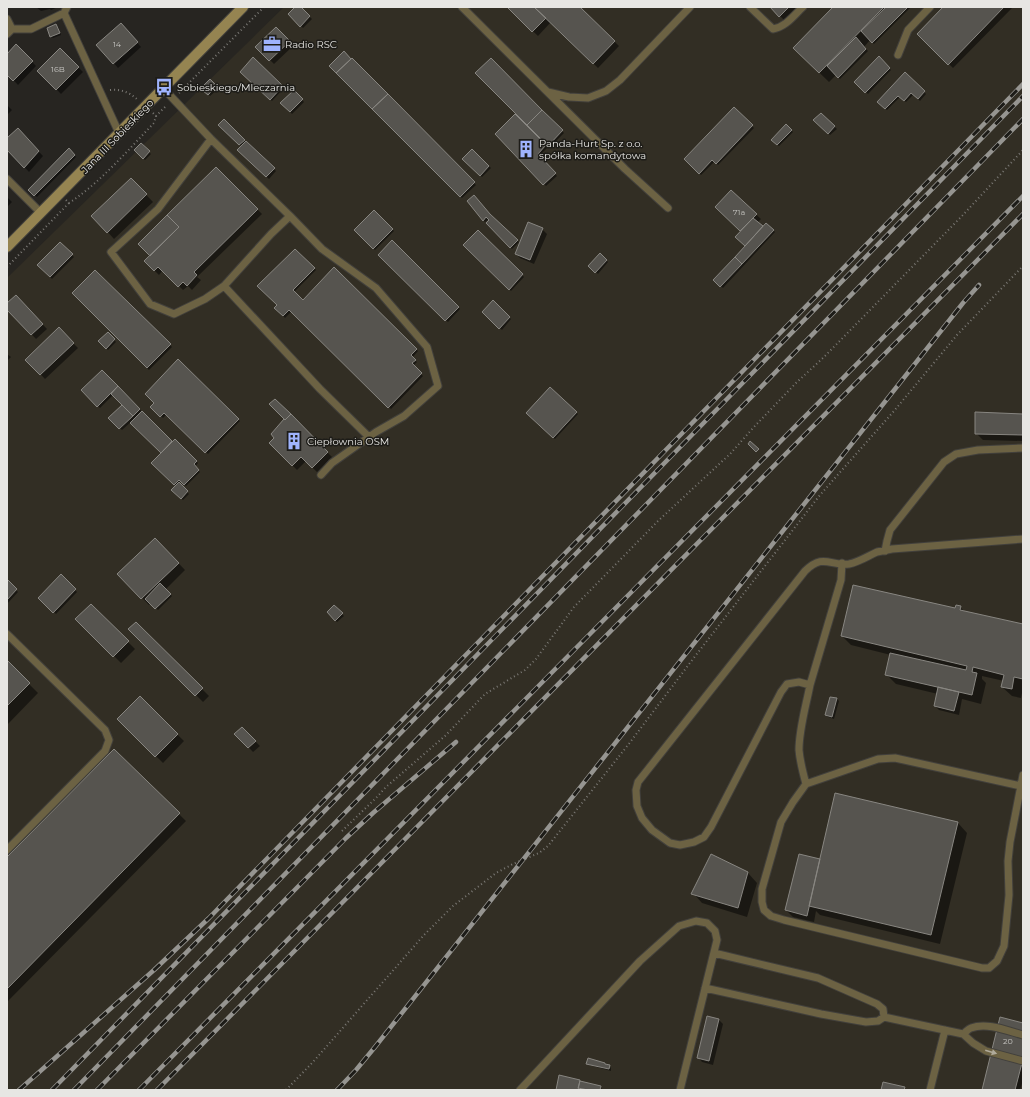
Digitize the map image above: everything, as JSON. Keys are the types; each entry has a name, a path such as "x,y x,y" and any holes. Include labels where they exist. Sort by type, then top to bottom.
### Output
{"main road":[{"name":"Jana III Sobieskiego","path":"7,247 243,7"}],"lane":[{"path":"462,7 625,169 668,208"},
{"path":"548,92 569,97 588,98 606,90 620,80 690,7"},
{"path":"750,7 773,29 785,24 802,7"},
{"path":"898,55 908,30 930,7"},
{"path":"7,20 9,31 31,29 66,10 119,133"},
{"path":"163,88 211,139 322,249 376,288 427,347 438,386 404,416 376,432 332,463 321,475"},
{"path":"211,139 158,209 111,252 150,304 174,314 205,299 224,286 290,216"},
{"path":"7,179 41,213"},
{"path":"224,286 320,389 369,437"},
{"path":"885,550 890,530 944,462 956,454 978,450 1023,448"},
{"path":"810,685 799,682 787,684 781,692 704,838 680,845 670,843 652,830 642,818 637,806 636,790 638,782 805,571 813,564 823,561 848,564 859,561 878,552 892,549 1023,539"},
{"path":"806,784 799,751 800,736 810,685 841,580 842,564"},
{"path":"7,634 105,730 109,740 105,751 7,850"},
{"path":"1022,786 895,758 878,760 806,784 781,822 762,889 762,902 764,910 771,916 784,920 982,968 989,968 997,961 1004,946 1009,895 1008,861 1010,842 1022,786 1023,775"},
{"path":"520,1090 640,961 678,926 696,921 707,924 715,931 717,940 680,1090"},
{"path":"714,953 818,978 877,1004 883,1009 884,1017"},
{"path":"705,988 820,1014 866,1022 878,1021 884,1017 963,1034 973,1043 986,1051 1023,1060"},
{"path":"963,1034 970,1028 981,1026 992,1027 1023,1035"},
{"path":"930,1090 945,1030"}],"path":[{"path":"342,831 386,787 445,736 485,694 525,670 536,659 574,607 658,522 730,454 785,395 962,216 1023,150"},
{"path":"7,267 69,204"},
{"path":"286,1090 313,1062 424,935 453,906 496,873 539,853 548,846 628,745 696,654 820,495 894,411 957,335 1023,266"}],"shaded area":[{"path":"284,7 1023,7 1023,1090 7,1090 7,278"}],"building":[{"path":"295,7 301,7 310,16 300,27 288,14"},
{"path":"534,7 546,18 532,32 508,8"},
{"path":"534,7 580,7 615,41 593,64"},
{"path":"770,7 789,7 779,17"},
{"path":"833,7 884,7 819,73 793,48"},
{"path":"886,7 908,7 872,43 861,31"},
{"path":"943,7 1004,7 948,65 917,34"},
{"path":"121,23 138,42 113,64 96,45"},
{"path":"56,24 60,33 50,37 47,28"},
{"name":"Radio RSC","path":"276,27 290,41 269,61 255,47"},
{"path":"856,37 866,49 838,78 827,66"},
{"path":"16,44 33,61 13,81 7,75 7,54"},
{"path":"60,48 79,67 56,90 37,71"},
{"path":"344,51 351,59 336,73 329,66"},
{"path":"879,56 890,68 865,93 854,82"},
{"path":"253,57 283,86 270,100 240,72"},
{"path":"352,58 388,94 372,109 336,73"},
{"path":"491,58 542,110 527,125 475,73"},
{"path":"905,72 925,91 918,99 911,93 904,101 898,96 885,109 877,102"},
{"path":"210,79 217,86 208,95 202,90 202,87"},
{"path":"294,90 303,99 290,112 280,103"},
{"path":"388,94 475,182 460,197 372,109"},
{"path":"734,107 753,125 716,164 712,160 699,174 684,159"},
{"path":"542,110 563,130 548,146 527,125"},
{"path":"821,113 835,126 828,134 813,120"},
{"name":"Panda-Hurt Sp. z o.o. spółka komandytowa","path":"515,114 546,145 538,154 556,173 543,185 495,134"},
{"path":"224,119 245,140 239,145 218,125"},
{"path":"786,124 792,130 777,145 771,140"},
{"path":"18,128 39,151 24,168 7,150 7,138"},
{"path":"246,141 275,168 266,177 237,150"},
{"path":"141,143 150,151 143,159 134,150"},
{"path":"69,148 75,155 34,196 28,190"},
{"path":"472,149 489,166 480,176 462,159"},
{"path":"216,167 258,209 194,272 197,275 187,286 183,282 178,287 158,267 154,271 144,261 179,227 167,215"},
{"path":"131,178 147,194 107,233 91,216"},
{"path":"731,190 757,214 740,231 715,207"},
{"path":"474,195 490,214 518,240 510,248 486,223 489,220 486,217 483,221 467,201"},
{"path":"374,210 393,229 373,249 354,230"},
{"path":"167,215 179,227 150,256 138,244"},
{"path":"753,218 763,226 745,246 735,237"},
{"path":"528,222 543,228 530,260 515,254"},
{"path":"766,223 774,230 742,264 735,257"},
{"path":"478,230 523,274 509,290 463,245"},
{"path":"392,240 459,307 445,321 378,255"},
{"path":"60,242 73,254 50,277 37,265"},
{"path":"295,249 315,268 293,290 303,300 334,267 417,349 411,355 416,360 412,363 422,373 388,408 289,310 283,316 274,308 277,305 257,286"},
{"path":"600,253 607,260 595,273 588,266"},
{"path":"735,257 742,264 720,287 713,280"},
{"path":"95,270 171,344 147,368 72,293"},
{"path":"16,295 43,324 31,335 7,310 7,303"},
{"path":"493,300 510,317 499,329 482,312"},
{"path":"59,327 74,343 40,375 25,360"},
{"path":"108,332 115,339 106,349 98,341"},
{"path":"178,359 239,419 205,453 164,413 160,417 150,407 154,403 145,394"},
{"path":"102,370 118,386 97,407 81,390"},
{"path":"118,386 140,409 133,416 111,394"},
{"path":"550,387 577,412 553,438 526,413"},
{"path":"275,399 291,414 285,420 269,404"},
{"path":"122,405 133,416 119,429 108,418"},
{"path":"142,411 172,441 161,453 130,423"},
{"path":"975,412 1023,414 1023,435 975,434"},
{"name":"Ciepłownia OSM","path":"291,414 328,452 312,468 301,457 292,466 269,443 274,438 271,434 284,419 285,420"},
{"path":"175,439 197,461 194,464 199,470 184,485 179,480 174,485 151,463"},
{"path":"750,441 759,449 756,452 748,444"},
{"path":"179,482 188,491 181,499 171,490"},
{"path":"155,538 179,563 141,599 117,574"},
{"path":"61,574 76,589 53,613 38,598"},
{"path":"7,579 17,589 7,600"},
{"path":"160,583 171,594 155,609 145,599"},
{"path":"853,585 955,608 956,605 961,606 960,610 1023,624 1023,679 1014,677 1012,689 1001,687 1004,675 973,667 972,672 977,673 972,695 885,675 890,653 966,670 967,666 841,636"},
{"path":"91,604 129,641 113,657 75,619"},
{"path":"334,605 343,613 335,621 327,612"},
{"path":"136,622 203,688 195,696 128,629"},
{"path":"7,660 30,683 7,706"},
{"path":"938,687 959,692 954,711 934,706"},
{"path":"140,696 178,734 155,757 117,719"},
{"path":"830,697 837,698 832,717 825,715"},
{"path":"242,727 256,741 248,748 234,734"},
{"path":"114,749 180,813 7,989 7,857"},
{"path":"835,793 958,822 931,935 809,906"},
{"path":"711,854 748,872 738,908 691,894"},
{"path":"799,854 820,859 807,916 785,910"},
{"path":"707,1016 719,1019 709,1061 697,1058"},
{"path":"1000,1017 1023,1023 1023,1059 1015,1090 982,1090"},
{"path":"588,1058 610,1065 609,1069 586,1064"},
{"path":"559,1075 580,1080 578,1090 556,1090"},
{"path":"580,1081 601,1086 600,1090 578,1088"},
{"path":"883,1082 905,1087 904,1090 881,1090"}],"railway":[{"path":"19,1090 154,970 209,918 1023,84"},
{"path":"52,1090 1023,96"},
{"path":"74,1090 1023,119"},
{"path":"139,1090 1023,196"},
{"path":"157,1090 1023,214"},
{"path":"337,1090 375,1047 963,303 979,285"},
{"path":"97,1090 346,838 456,742"}],"place":[{"name":"Radio RSC","path":"272,44"},
{"name":"Sobieskiego/Mleczarnia","path":"164,87"},
{"name":"Panda-Hurt Sp. z o.o. spółka komandytowa","path":"526,149"},
{"name":"Ciepłownia OSM","path":"294,441"}]}
